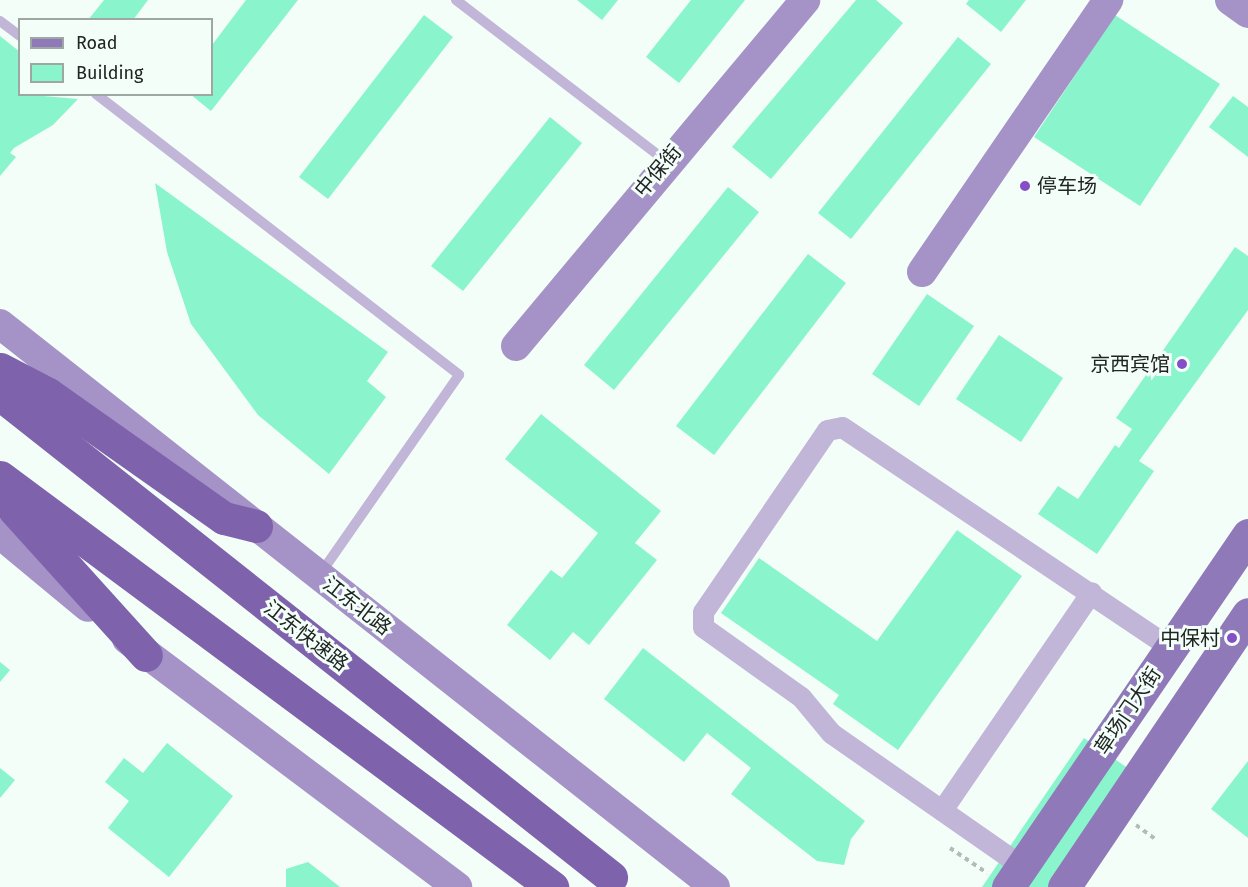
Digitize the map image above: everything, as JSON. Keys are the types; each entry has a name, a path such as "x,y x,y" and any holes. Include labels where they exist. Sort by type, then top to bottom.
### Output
{"highway":[{"path":"0,369 48,394 224,518 256,526"},
{"name":"江东快速路","path":"0,394 611,878"},
{"path":"0,477 552,887"},
{"path":"0,494 146,655"}],"main road":[{"name":"中保街","path":"516,346 666,161 805,0"},
{"path":"922,272 1108,0"},
{"path":"1230,0 1248,13"},
{"name":"江东北路","path":"0,324 715,887"},
{"path":"0,534 146,655 457,887"},
{"name":"草场门大街","path":"1009,878 1248,535"},
{"path":"1064,887 1248,614"}],"street":[{"path":"1009,878 942,810 831,733 801,698 703,627 703,612 827,430 842,428 1091,592 1171,648"},
{"path":"942,810 1091,592"}],"lane":[{"path":"456,0 666,161"},
{"path":"0,21 18,34"},
{"path":"99,96 459,375 319,576"}],"path":[{"path":"950,848 1009,878"}],"building":[{"path":"104,0 148,0 134,18 90,18"},
{"path":"246,0 298,0 211,111 192,96 213,96 213,44"},
{"path":"577,0 618,0 602,20"},
{"path":"691,0 745,0 679,83 646,57"},
{"path":"856,0 876,0 903,23 771,179 732,147"},
{"path":"969,0 1026,0 1001,32 966,4"},
{"path":"424,15 453,37 328,199 299,177"},
{"path":"1115,15 1220,84 1140,206 1034,137"},
{"path":"0,36 18,50 18,96 78,99 53,125 14,148 10,153 16,157 0,176"},
{"path":"958,37 991,64 851,239 818,213"},
{"path":"1233,96 1248,107 1248,157 1209,127"},
{"path":"550,117 582,143 463,291 431,266"},
{"path":"155,183 388,352 367,381 386,397 329,474 258,415 191,324 167,252"},
{"path":"728,187 759,212 614,390 584,365"},
{"path":"1235,247 1248,256 1248,310 1139,461 1154,471 1097,554 1038,514 1058,486 1078,499 1115,445 1119,448 1132,429 1116,418"},
{"path":"808,254 846,283 714,455 676,426"},
{"path":"927,294 974,326 919,406 872,374"},
{"path":"999,335 1063,378 1021,442 956,399"},
{"path":"541,414 661,511 635,543 657,560 589,645 573,632 550,660 507,625 551,570 562,578 598,533 505,459"},
{"path":"957,530 1022,576 898,750 833,704 839,695 721,613 759,558 877,641"},
{"path":"643,648 865,821 851,839 844,865 817,861 731,794 751,768 707,733 684,762 604,699"},
{"path":"0,662 10,670 0,682"},
{"path":"1084,738 1151,784 1080,887 982,887"},
{"path":"167,743 233,796 169,877 108,828 129,801 105,782 124,758 143,773"},
{"path":"1248,761 1248,838 1211,809"},
{"path":"0,768 15,780 0,798"},
{"path":"308,862 340,887 286,887 286,869"}],"place":[{"name":"停车场","path":"1025,186"},
{"name":"京西宾馆","path":"1182,364"},
{"name":"中保村","path":"1232,638"}]}
